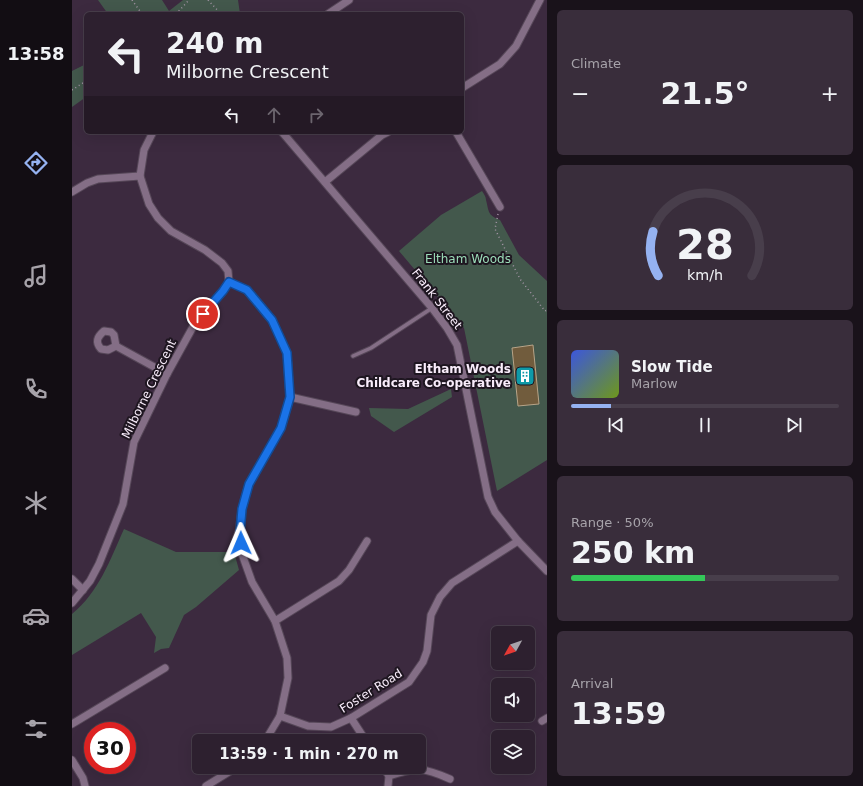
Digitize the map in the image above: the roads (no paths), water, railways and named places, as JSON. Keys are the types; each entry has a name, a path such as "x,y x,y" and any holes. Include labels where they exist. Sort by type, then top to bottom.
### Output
{"street":[{"path":"331,12 349,0"},
{"path":"464,87 500,64 516,46 540,0 547,3"},
{"path":"152,134 144,150 140,176 149,204 158,218 171,230 205,250 222,263 228,271 229,282 247,290 272,320 287,353 290,397 281,428 249,484 242,509 240,532 242,554 252,582 275,621 288,658 288,678 280,716 269,734"},
{"name":"Frank Street","path":"284,134 432,308 447,328 457,345 488,497 495,512 518,541 547,571"},
{"path":"325,182 384,134"},
{"path":"457,134 500,207"},
{"path":"72,192 87,183 98,179 140,176"},
{"name":"Milborne Crescent","path":"72,603 90,581 99,564 122,504 134,442 167,374 194,325 229,282"},
{"path":"116,346 167,374"},
{"path":"290,397 356,412"},
{"path":"275,621 339,580 349,570 367,541"},
{"name":"Foster Road","path":"280,716 308,726 332,726 351,718 409,682 423,662 427,651 431,615 440,597 452,583 518,541"},
{"path":"72,579 82,590"},
{"path":"72,724 165,668"},
{"path":"351,718 361,734"},
{"path":"72,760 86,786"},
{"path":"388,786 389,776 411,769 431,770 450,779"},
{"path":"206,786 226,774"}],"lane":[{"path":"353,356 371,348 432,308"}],"place":[{"name":"Eltham Woods Childcare Co-operative","path":"525,376"}],"park label":[{"name":"Eltham Woods","path":"468,259"}]}
